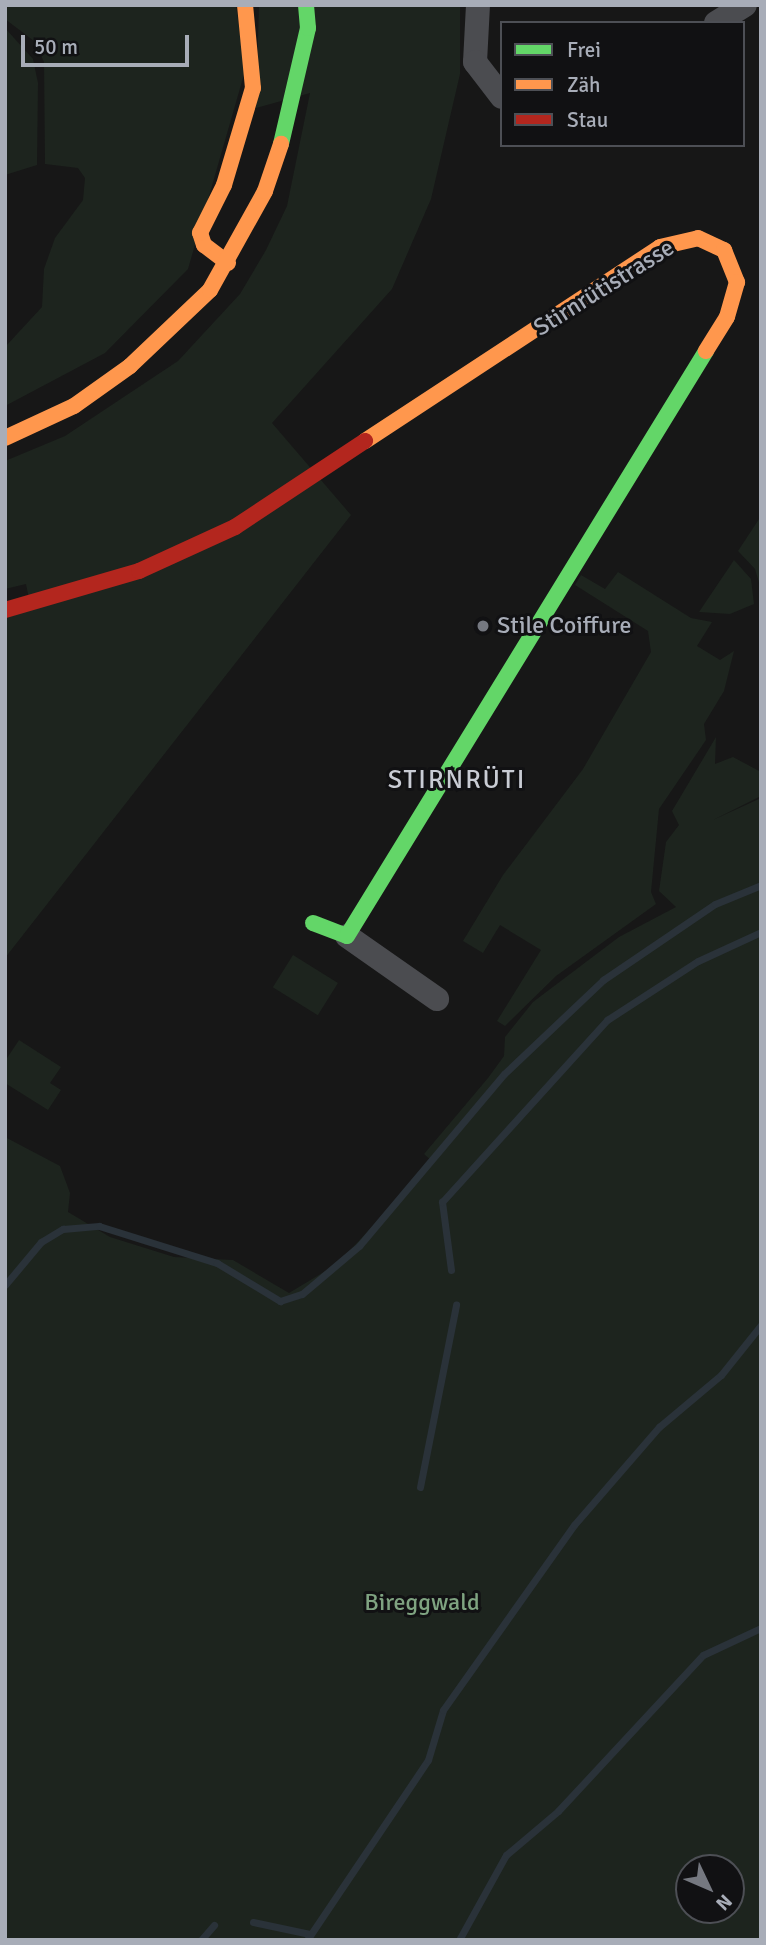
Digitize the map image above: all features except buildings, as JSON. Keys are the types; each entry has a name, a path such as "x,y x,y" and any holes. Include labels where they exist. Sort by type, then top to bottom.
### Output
{"street":[{"path":"228,263 204,245 200,233 224,185 253,88 245,5"},
{"path":"5,438 74,406 130,366 176,326 228,263 284,136 308,28 306,5"},
{"path":"478,5 475,62 500,94"},
{"path":"719,21 745,5"},
{"name":"Stirnrütistrasse","path":"5,610 139,571 235,527 660,247 698,238 724,250 737,282 727,317 348,936"},
{"path":"313,923 348,936 437,999"}],"green space":[{"path":"5,5 236,5 245,71 188,269 105,353 5,406 5,347 42,307 44,269 55,238 83,200 85,178 78,168 45,164 44,62 34,41 5,19"},
{"path":"259,5 460,5 460,74 431,199 392,289 272,423 351,515 5,958 5,616 31,609 26,584 5,589 5,461 65,436 178,361 240,294 266,250 287,206 310,93 256,108"},
{"path":"5,28 33,59 38,83 37,165 5,175"},
{"path":"761,516 761,589 755,569 738,551"},
{"path":"734,560 751,579 754,604 730,614 699,612"},
{"path":"618,572 691,618 712,622 697,646 720,660 734,651 724,691 704,724 706,740 659,809 651,892 656,904 556,976 505,1026 497,1021 541,950 500,925 483,953 463,941 503,875 583,769 651,652 648,631 575,585 581,575 605,589"},
{"name":"Bireggwald","path":"716,737 715,764 733,757 761,772 761,796 713,820 761,798 761,1940 5,1940 5,1137 60,1166 70,1193 68,1212 110,1237 174,1257 233,1260 289,1293 337,1264 433,1162 424,1154 504,1056 505,1037 533,1002 619,937 676,907 659,891 666,842 679,825 672,811"},
{"path":"293,955 338,983 318,1015 273,987"},
{"path":"19,1040 61,1067 50,1083 61,1090 48,1110 5,1083 5,1061"}],"waterway":[{"path":"5,1285 41,1242 63,1229 99,1226 217,1263 280,1301 302,1294 359,1246 504,1074 603,980 715,904 761,885"},
{"path":"451,1270 442,1202 607,1020 698,961 761,932"},
{"path":"420,1487 456,1305"},
{"path":"307,1940 428,1760 443,1710 574,1525 659,1427 721,1375 761,1325"},
{"path":"459,1940 506,1855 558,1811 703,1655 761,1628"},
{"path":"253,1922 310,1934"},
{"path":"201,1940 214,1925"}],"traffic: fast":[{"path":"281,144 308,28 306,5"},
{"path":"313,923 347,936 706,351"}],"traffic: slow":[{"path":"228,263 204,245 200,233 224,185 253,88 245,5"},
{"path":"5,438 74,406 130,366 210,290 265,191 281,144"},
{"path":"365,441 660,247 698,238 724,250 737,282 727,317 706,351"}],"traffic: jam":[{"path":"5,610 139,571 235,527 365,441"}],"place":[{"name":"Stile Coiffure","path":"483,626"}],"district":[{"name":"STIRNRÜTI","path":"457,781"}]}
